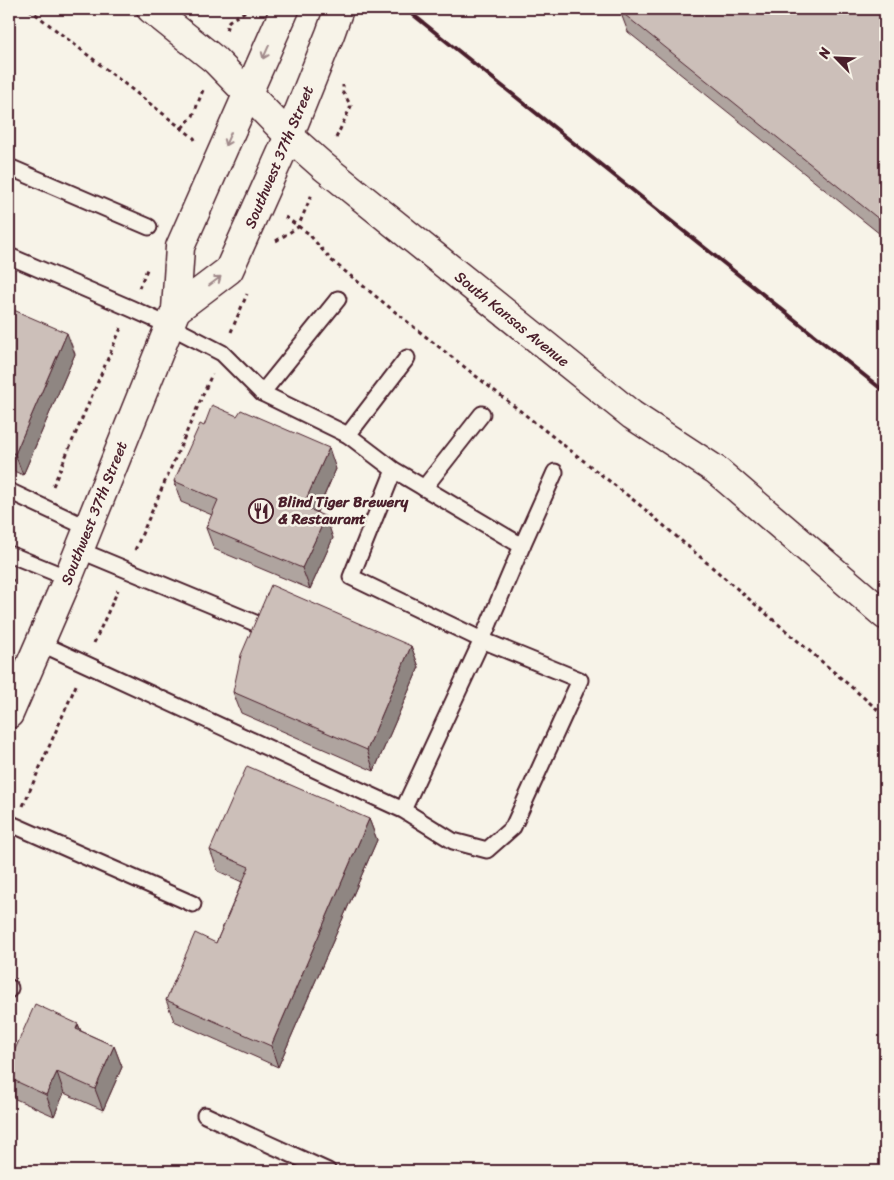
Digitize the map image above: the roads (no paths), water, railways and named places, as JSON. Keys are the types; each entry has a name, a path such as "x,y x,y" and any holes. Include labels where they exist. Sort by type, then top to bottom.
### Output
{"main road":[{"name":"South Kansas Avenue","path":"151,9 215,60 290,136 324,167 632,415 716,470 885,615"},
{"name":"Southwest 37th Street","path":"9,714 68,578 173,318 180,247 285,9"},
{"name":"Southwest 37th Street","path":"173,318 229,270 290,136 338,9"}],"lane":[{"path":"9,167 149,227"},
{"path":"9,256 130,308 173,318 222,353 262,393 348,435 394,470 522,546"},
{"path":"262,393 338,299"},
{"path":"348,435 407,358"},
{"path":"424,488 482,414"},
{"path":"40,643 403,810 453,840 487,850 513,827 580,680 482,640 351,577 394,470"},
{"path":"403,810 482,640 555,472"},
{"path":"9,491 127,569 254,623"},
{"path":"9,554 68,578"},
{"path":"12,824 193,904"},
{"path":"205,1115 328,1171"}],"railway":[{"path":"406,9 885,392"}],"place":[{"name":"Blind Tiger Brewery & Restaurant","path":"261,511"}]}
